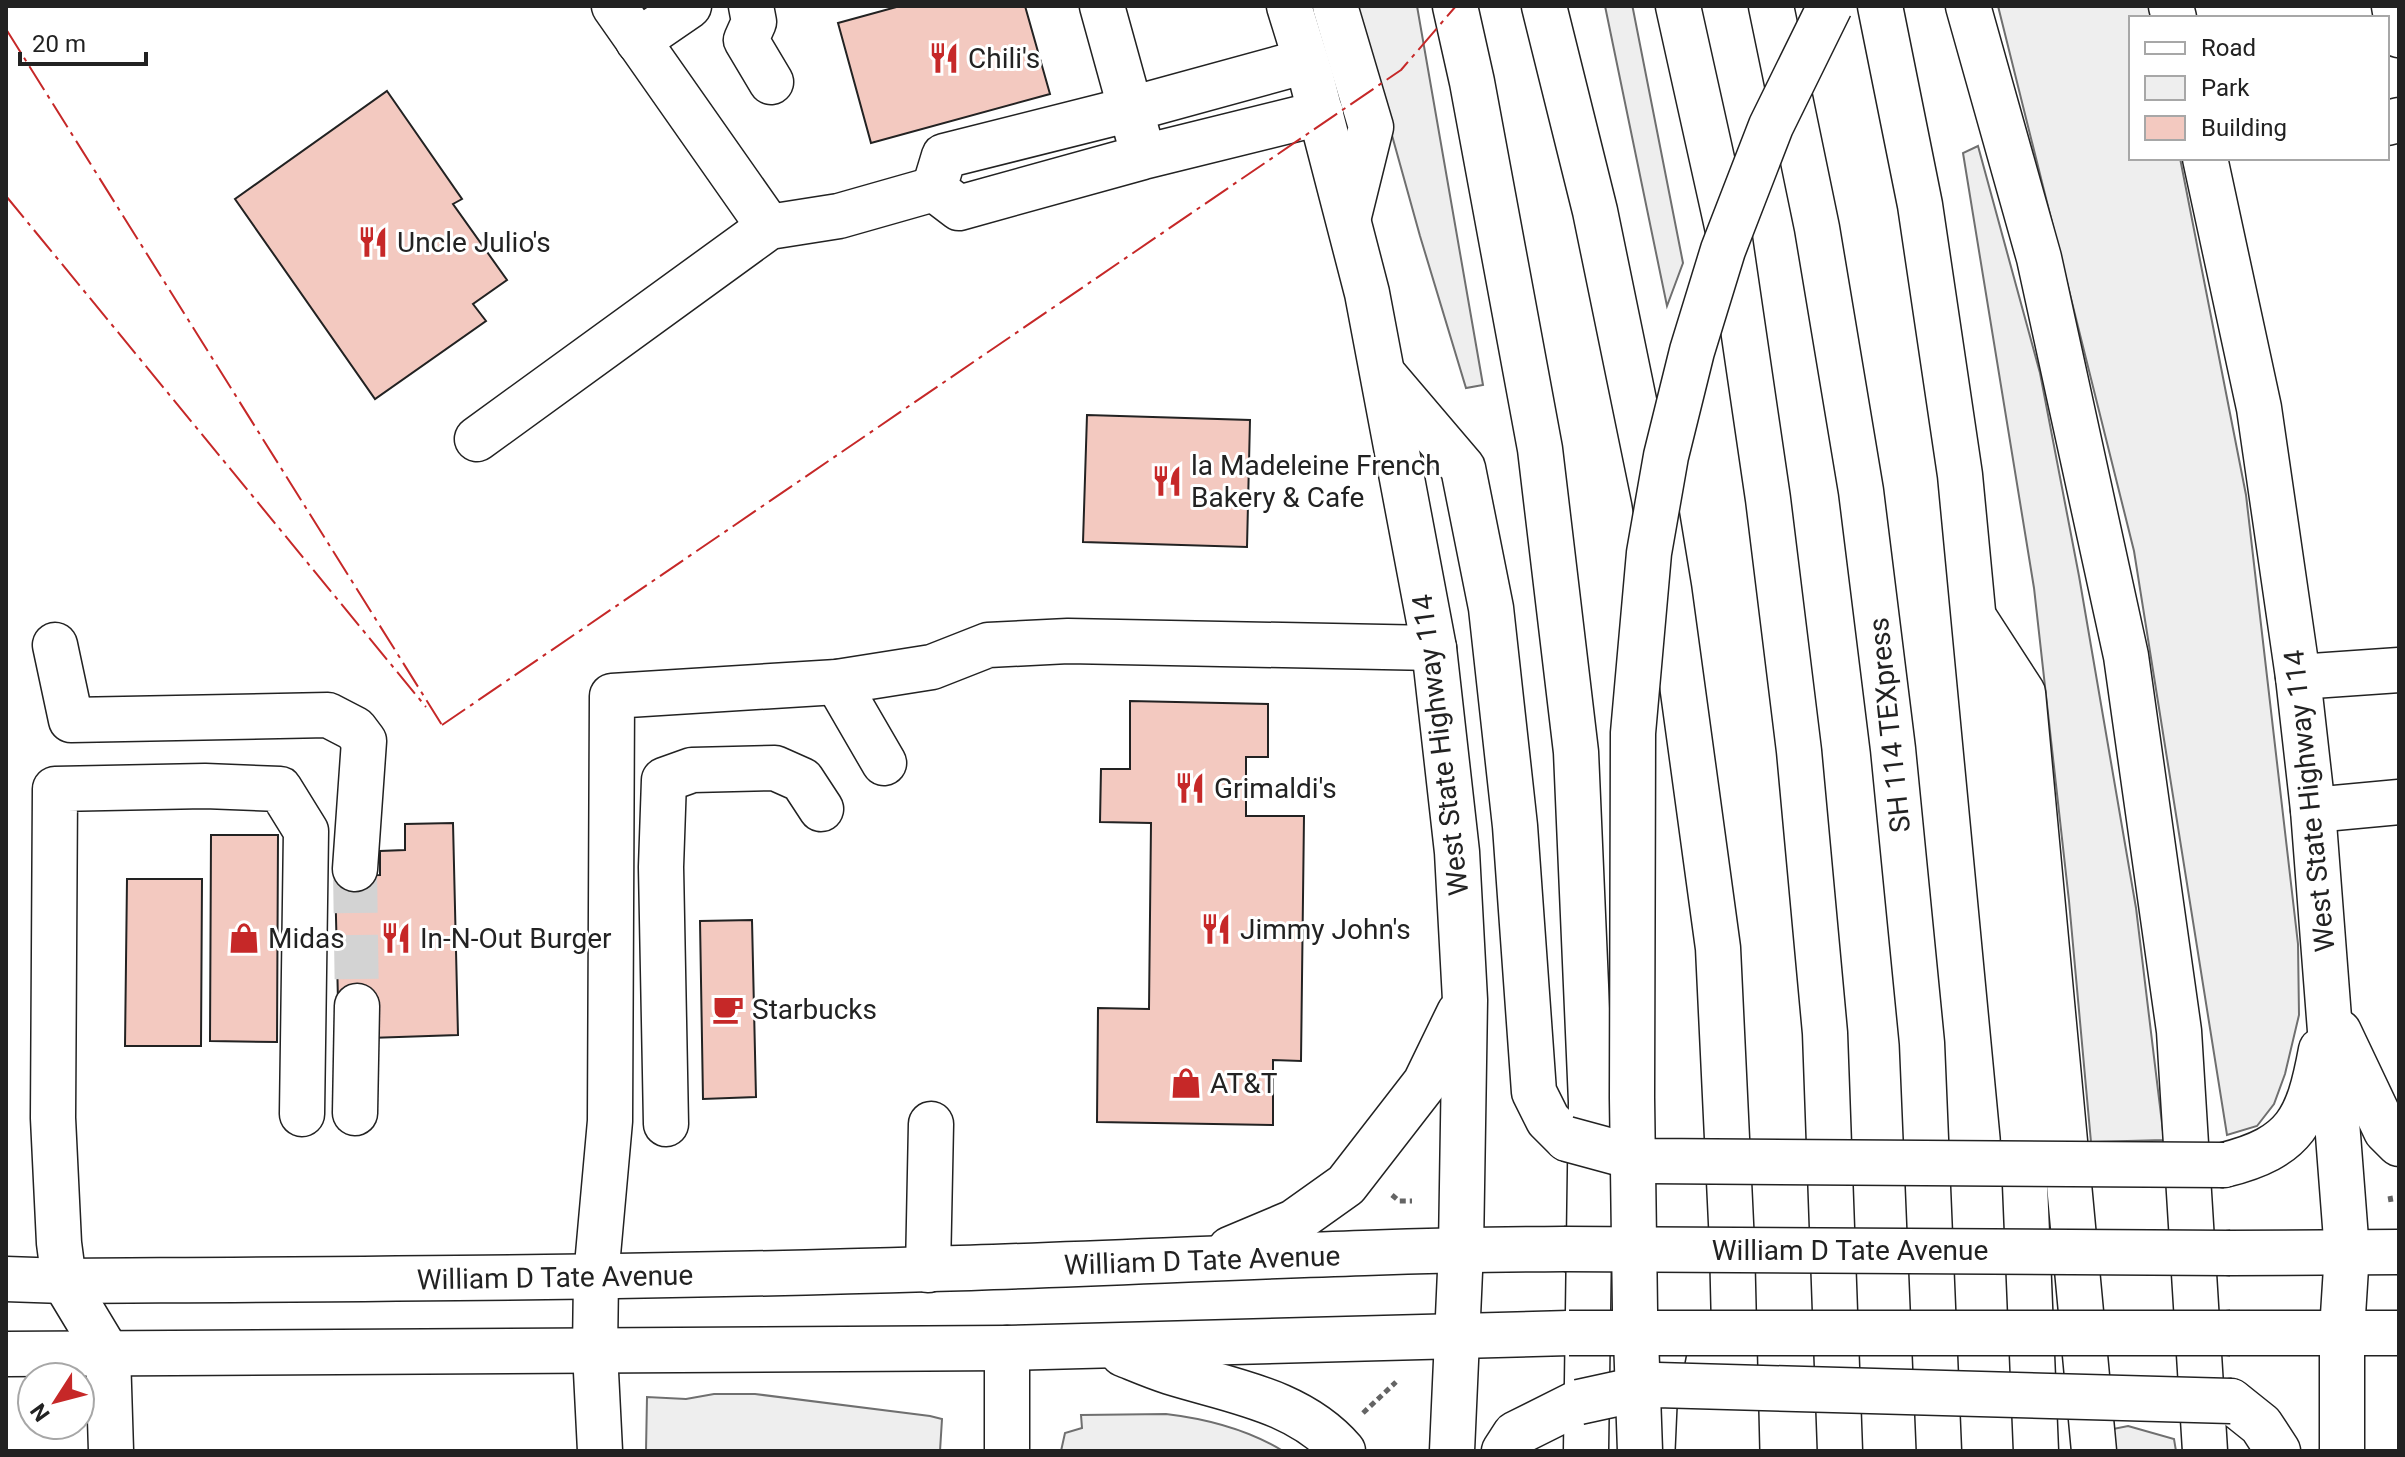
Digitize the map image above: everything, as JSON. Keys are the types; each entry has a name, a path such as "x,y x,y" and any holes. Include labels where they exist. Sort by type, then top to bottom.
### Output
{"main road":[{"path":"689,6 626,24 769,227"},
{"path":"751,6 754,22 746,40 771,82"},
{"path":"1102,6 1143,157"},
{"name":"West State Highway 114","path":"1289,6 1349,216 1367,293 1434,648 1457,852 1465,1000 1461,1249 1452,1451"},
{"path":"1335,6 1371,127 1349,216"},
{"path":"1455,6 1540,449 1576,752 1591,1102 1586,1451"},
{"path":"1544,6 1595,211 1654,498 1718,948 1732,1244 1737,1451"},
{"path":"1678,6 1730,240 1768,499 1799,751 1825,1033 1840,1451"},
{"name":"SH 114 TEXpress","path":"1771,6 1817,228 1861,491 1893,749 1922,1043 1939,1451"},
{"path":"1640,1451 1632,1098 1633,733 1649,553 1666,456 1692,351 1723,250 1771,126 1830,6"},
{"path":"1880,6 1920,205 1960,475 2023,1136 2036,1451"},
{"path":"1968,6 2039,258 2126,656 2179,1031 2205,1451"},
{"path":"2394,6 2399,35"},
{"path":"934,189 944,156 1306,61"},
{"path":"934,189 959,208 1143,157 1321,113"},
{"name":"West State Highway 114","path":"2209,160 2259,408 2298,677 2313,810 2347,1252 2342,1331 2342,1451"},
{"path":"477,439 769,227 839,216 934,189"},
{"path":"1382,372 1463,468 1491,608 1515,826 1534,1092 1548,1120 1567,1139 1648,1161 2224,1165 2254,1158 2280,1144 2299,1122 2315,1084 2328,1009"},
{"path":"1972,614 2023,693 2094,1451"},
{"path":"600,1451 595,1352 596,1277 610,1121 612,696 837,682 932,667 988,645 1068,641 1434,648"},
{"path":"55,645 71,720 328,715 355,729 364,741 355,869"},
{"path":"2298,677 2399,670"},
{"path":"837,682 884,763"},
{"path":"666,1124 661,867 664,780 692,770 775,768 802,780 821,809"},
{"path":"111,1451 108,1354 64,1281 59,1243 53,1118 55,789 205,786 280,789 306,831 302,1114"},
{"path":"2313,810 2399,802"},
{"path":"1203,1260 1294,1222 1346,1185 1425,1083 1465,1000"},
{"path":"355,1113 357,1006"},
{"path":"2328,1009 2386,1131 2399,1144"},
{"path":"928,1270 931,1124"},
{"path":"1698,1451 1700,1406 1732,1244"},
{"name":"William D Tate Avenue","path":"6,1279 596,1277 928,1270 1461,1249 2399,1252"},
{"path":"6,1354 1007,1348 1569,1333 2399,1333"},
{"path":"1102,1346 1168,1371 1243,1391 1286,1408 1331,1437 1352,1434"},
{"path":"1007,1348 1007,1451"},
{"path":"1504,1451 1515,1434 1579,1402 1657,1385 2231,1401 2261,1425 2278,1451"}],"path":[{"path":"1352,1434 1397,1380 1408,1380"}],"green space":[{"path":"1356,6 1417,6 1483,385 1466,388"},
{"path":"1605,6 1632,6 1633,9 1683,263 1667,306"},
{"path":"1998,6 2151,6 2153,16 2129,16 2129,160 2180,160 2246,495 2298,944 2299,1015 2285,1074 2274,1104 2257,1126 2227,1135 2134,551"},
{"path":"1978,146 2040,373 2079,576 2136,908 2164,1140 2091,1142 2069,901 2034,588 1963,153"},
{"path":"714,1394 755,1394 942,1419 940,1451 646,1451 647,1397 686,1399"},
{"path":"1166,1414 1227,1426 1283,1451 1061,1451 1065,1433 1082,1428 1081,1415"},
{"path":"2128,1426 2174,1439 2176,1451 2115,1451 2113,1429"}],"building":[{"name":"Chili's","path":"900,6 1025,6 1050,94 871,143 838,23"},
{"name":"Uncle Julio's","path":"387,91 462,199 453,204 507,280 473,304 486,321 375,399 235,199"},
{"name":"la Madeleine French Bakery & Cafe","path":"1087,415 1250,420 1247,547 1083,542"},
{"path":"1130,701 1268,704 1268,757 1246,757 1246,816 1304,816 1301,1061 1273,1060 1273,1125 1097,1122 1098,1008 1149,1009 1151,823 1100,822 1101,769 1130,769"},
{"name":"In-N-Out Burger","path":"453,823 458,1035 369,1038 338,1001 335,876 380,875 380,851 405,850 405,824"},
{"name":"Midas","path":"211,835 278,835 277,1042 210,1041"},
{"path":"127,879 202,879 201,1046 125,1046"},
{"name":"Starbucks","path":"752,920 756,1097 703,1099 700,921"}],"tunnel":[{"path":"355,869 357,1006"}],"power":[{"path":"442,725 1401,70 1456,6"},
{"path":"6,29 442,725"},
{"path":"6,196 426,707"}],"place":[{"name":"Chili's","path":"944,58"},
{"name":"Uncle Julio's","path":"373,242"},
{"name":"la Madeleine French Bakery & Cafe","path":"1167,481"},
{"name":"Grimaldi's","path":"1190,788"},
{"name":"Jimmy John's","path":"1216,929"},
{"name":"Midas","path":"244,938"},
{"name":"In-N-Out Burger","path":"396,938"},
{"name":"Starbucks","path":"728,1009"},
{"name":"AT&T","path":"1186,1083"}]}
